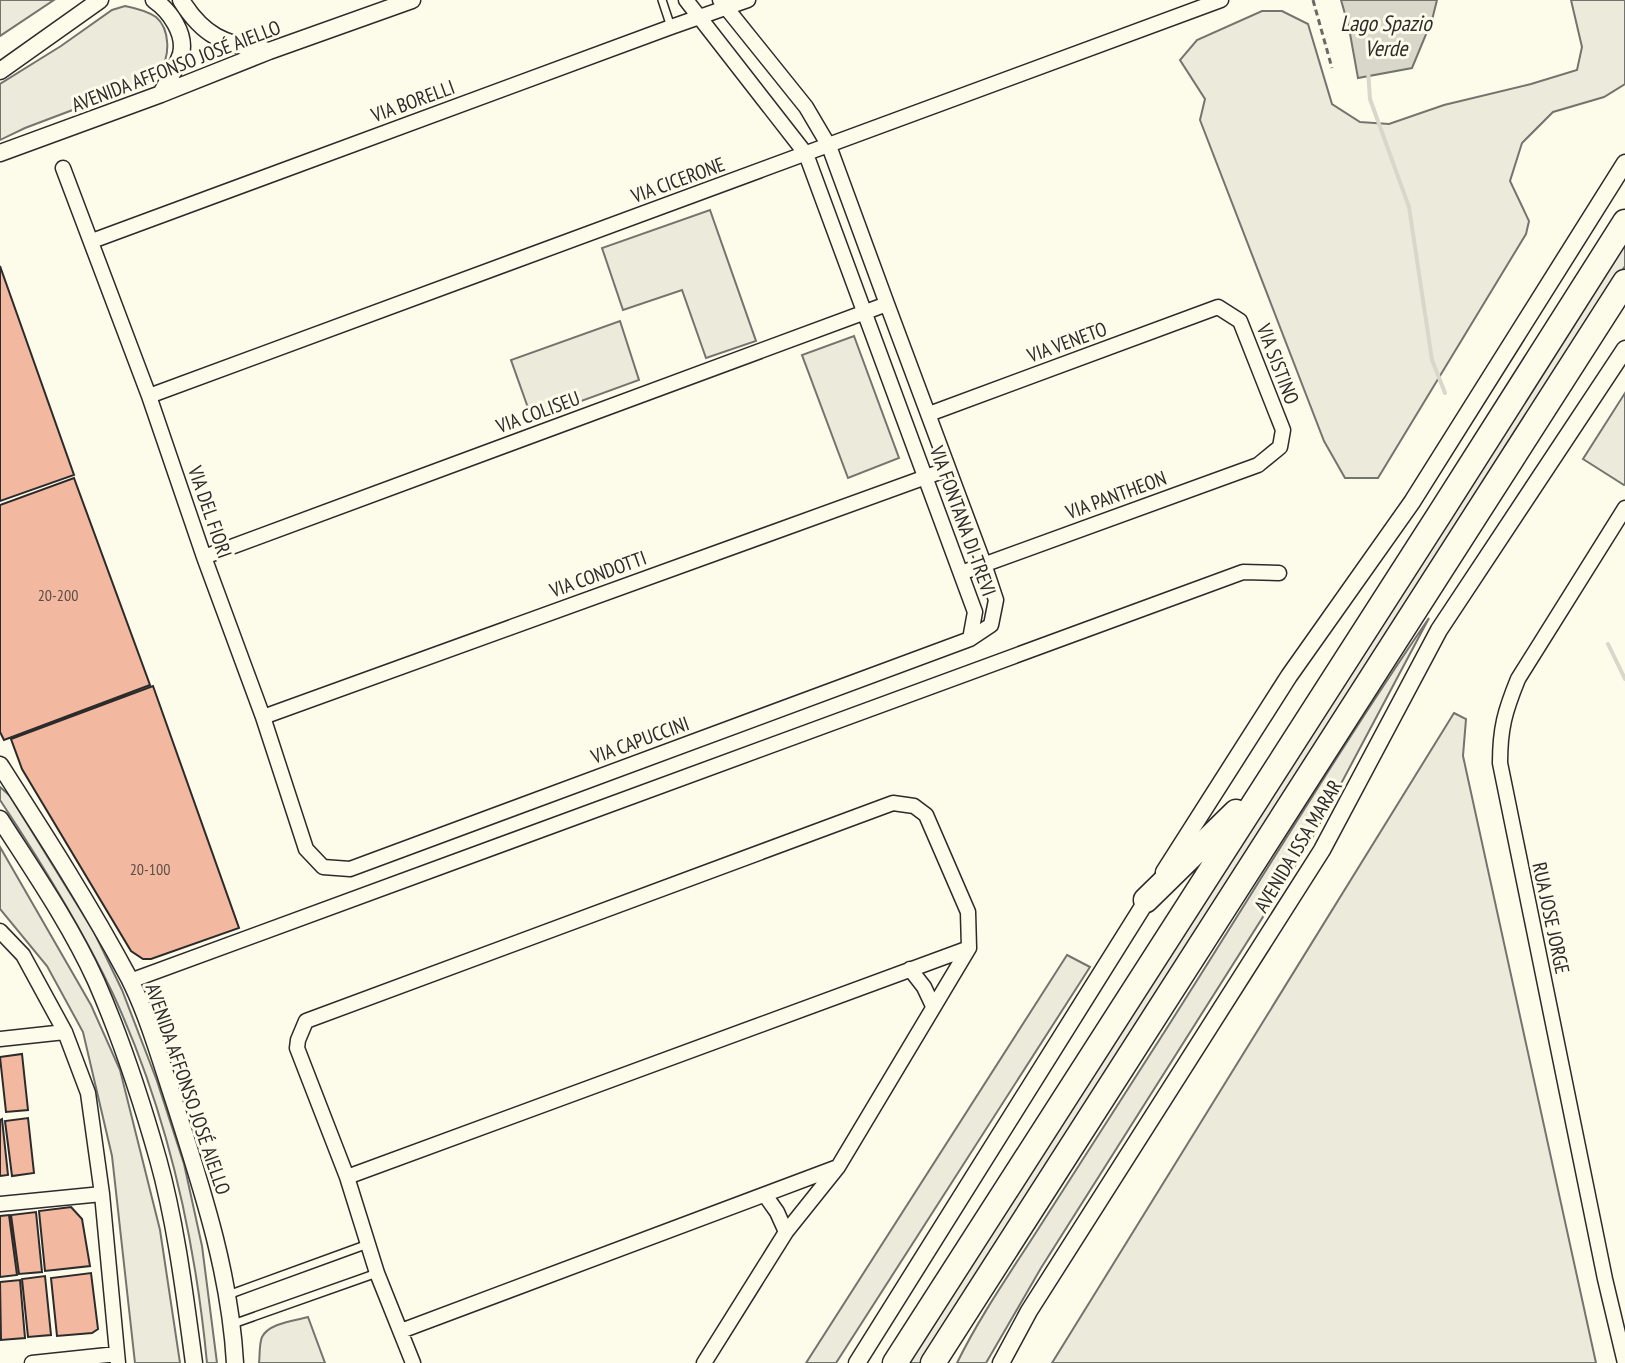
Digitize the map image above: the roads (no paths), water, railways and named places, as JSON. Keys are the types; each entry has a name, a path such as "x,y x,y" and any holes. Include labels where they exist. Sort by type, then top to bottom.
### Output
{"highway":[{"path":"895,1363 1625,222"},
{"path":"933,1363 1625,282"},
{"path":"1146,900 1266,782"},
{"path":"952,1363 994,1269"}],"street":[{"path":"0,71 100,0"},
{"path":"154,0 161,4 179,29 182,52 161,94"},
{"path":"181,0 191,17 221,40 239,47 269,51"},
{"name":"AVENIDA AFFONSO JOSÉ AIELLO","path":"0,153 412,0"},
{"name":"VIA FONTANA DI TREVI","path":"686,0 806,154 975,612 970,639"},
{"name":"VIA BORELLI","path":"92,241 700,18 723,4 748,0"},
{"name":"VIA CICERONE","path":"149,396 1221,0"},
{"name":"VIA FONTANA DI TREVI","path":"723,4 806,107 829,146 996,600 991,625 970,639"},
{"path":"857,1363 1289,676 1412,502 1625,163"},
{"name":"VIA DEL FIORI","path":"63,168 149,396 263,717 306,849 323,867"},
{"name":"VIA COLISEU","path":"204,557 887,304"},
{"name":"VIA VENETO","path":"929,414 1218,307"},
{"name":"VIA SISTINO","path":"1218,307 1240,321 1283,430 1280,447"},
{"name":"AVENIDA ISSA MARAR","path":"1001,1363 1029,1311 1322,850 1439,630 1625,349"},
{"name":"VIA PANTHEON","path":"961,573 1258,465 1280,447"},
{"name":"VIA CONDOTTI","path":"263,717 948,469"},
{"name":"RUA JOSE JORGE","path":"1625,508 1518,679 1500,732 1500,763 1577,1146 1625,1363"},
{"path":"130,981 1243,572 1279,573"},
{"name":"VIA CAPUCCINI","path":"323,867 350,869 970,639"},
{"name":"AVENIDA AFFONSO JOSÉ AIELLO","path":"0,765 72,877 130,981 152,1035 213,1226 233,1324 235,1363"},
{"path":"413,1363 377,1273 347,1177 297,1048 306,1021 878,808 893,803 914,806 926,815 968,912 969,948 838,1167 786,1232 704,1363"},
{"path":"0,819 58,909 96,981 129,1066 159,1161 194,1363"},
{"path":"0,931 23,955 65,1032 88,1093 102,1194 118,1359 32,1363"},
{"path":"347,1177 969,948"},
{"path":"910,969 933,1006"},
{"path":"0,1039 65,1032"},
{"path":"401,1331 838,1167"},
{"path":"0,1204 102,1194"},
{"path":"765,1195 786,1232"}],"lane":[{"path":"662,0 671,27"},
{"path":"228,1295 368,1244"},
{"path":"233,1324 377,1273"}],"water":[{"name":"Lago Spazio Verde","path":"1341,0 1437,0 1412,68 1358,78"}],"waterway":[{"path":"1368,70 1370,99 1409,207 1432,360 1445,393"},
{"path":"1608,644 1625,679"}]}
